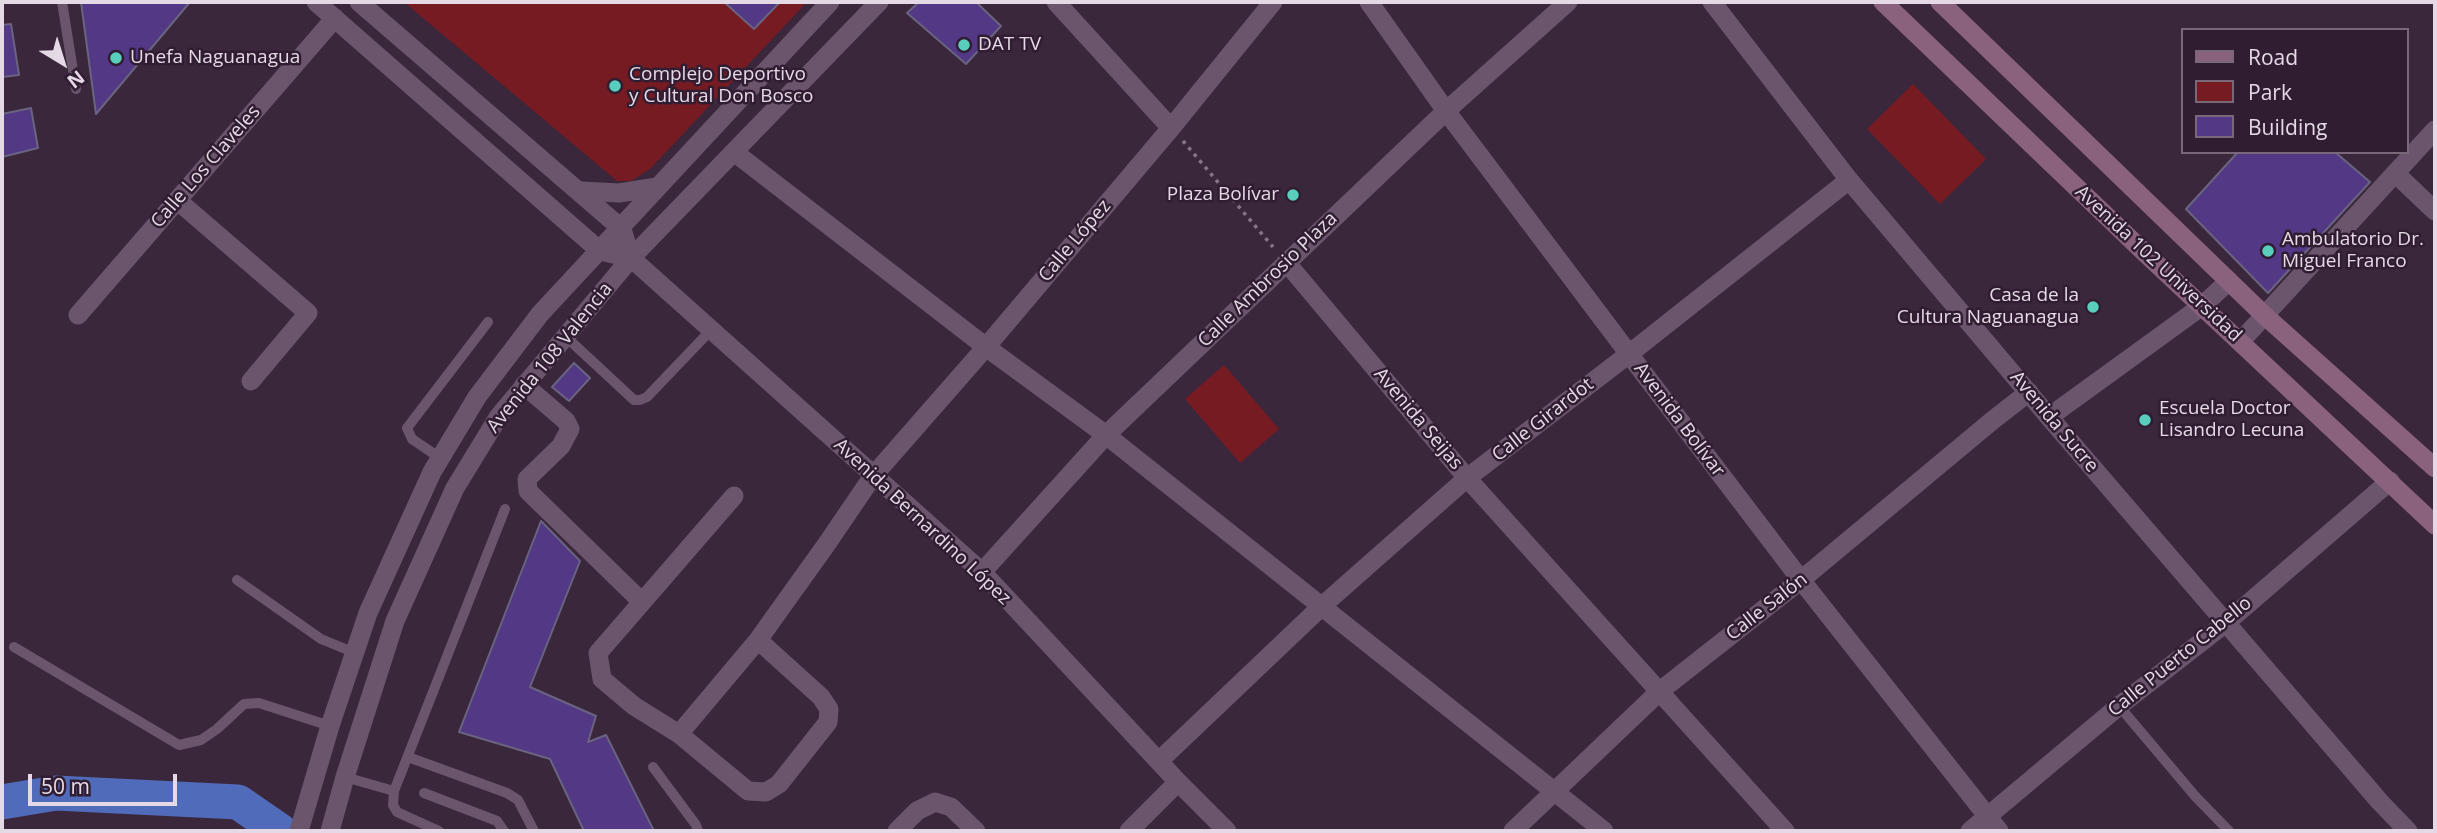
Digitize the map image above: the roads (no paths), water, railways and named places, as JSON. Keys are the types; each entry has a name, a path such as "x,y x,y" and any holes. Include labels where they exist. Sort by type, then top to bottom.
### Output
{"main road":[{"name":"Avenida 102 Universidad","path":"1883,2 2435,525"},
{"name":"Avenida 102 Universidad","path":"1940,2 2264,315 2435,468"}],"street":[{"path":"316,2 600,251 631,258 622,229 359,2"},
{"name":"Avenida 108 Valencia","path":"299,831 330,726 368,613 440,458 477,397 532,325 830,2"},
{"name":"Avenida 108 Valencia","path":"330,831 395,621 455,488 499,416 631,258 879,2"},
{"path":"1056,2 1171,128"},
{"name":"Calle López","path":"679,734 758,640 873,476 1171,128 1273,2"},
{"name":"Avenida Bolívar","path":"1369,2 1446,111 1629,354 1801,580 1999,831"},
{"name":"Calle Ambrosio Plaza","path":"982,572 1106,435 1446,111 1569,2"},
{"name":"Avenida Sucre","path":"1712,2 1849,180 2028,393 2380,802 2408,831"},
{"name":"Calle Los Claveles","path":"78,315 335,18"},
{"path":"2240,342 2435,130"},
{"path":"734,152 986,347 1106,435 1604,831"},
{"path":"2395,173 2435,211"},
{"name":"Calle Girardot","path":"1159,761 1322,606 1467,478 1849,180"},
{"path":"581,191 620,193 657,187"},
{"path":"177,200 308,313 251,381"},
{"name":"Avenida Bernardino López","path":"631,258 982,572 1227,831"},
{"name":"Avenida Seijas","path":"1286,262 1467,478 1785,831"},
{"path":"2049,417 2202,306 2229,281"},
{"path":"524,385 566,421 570,429 561,446 527,479 528,491 641,601"},
{"name":"Calle Salón","path":"1513,831 1660,691 1801,580 2028,393"},
{"name":"Calle Puerto Cabello","path":"1969,831 2119,706 2227,622 2390,481"},
{"path":"734,496 598,653 602,679 634,706 679,734 748,791 766,792 779,784 828,722 829,709 821,697 758,640"},
{"path":"1129,831 1178,782"},
{"path":"897,831 917,811 934,802 951,807 976,831"}],"lane":[{"path":"62,2 76,89"},
{"path":"440,458 412,439 407,428 488,322"},
{"path":"565,335 634,400 640,400 648,397 710,330"},
{"path":"439,831 397,812 393,805 394,790 505,509"},
{"path":"237,580 321,639 355,653"},
{"path":"14,647 178,745 201,740 244,704 259,703 330,726"},
{"path":"2119,706 2195,796 2230,831"},
{"path":"408,757 507,793 518,800 534,831"},
{"path":"653,767 698,831"},
{"path":"345,776 394,790"},
{"path":"424,793 497,821 504,831"}],"waterway":[{"path":"2,802 56,793 238,802 280,831"}],"place":[{"name":"DAT TV","path":"964,45"},
{"name":"Unefa Naguanagua","path":"116,58"},
{"name":"Complejo Deportivo y Cultural Don Bosco","path":"615,86"},
{"name":"Plaza Bolívar","path":"1293,195"},
{"name":"Ambulatorio Dr. Miguel Franco","path":"2268,251"},
{"name":"Casa de la Cultura Naguanagua","path":"2093,307"},
{"name":"Escuela Doctor Lisandro Lecuna","path":"2145,420"}]}
